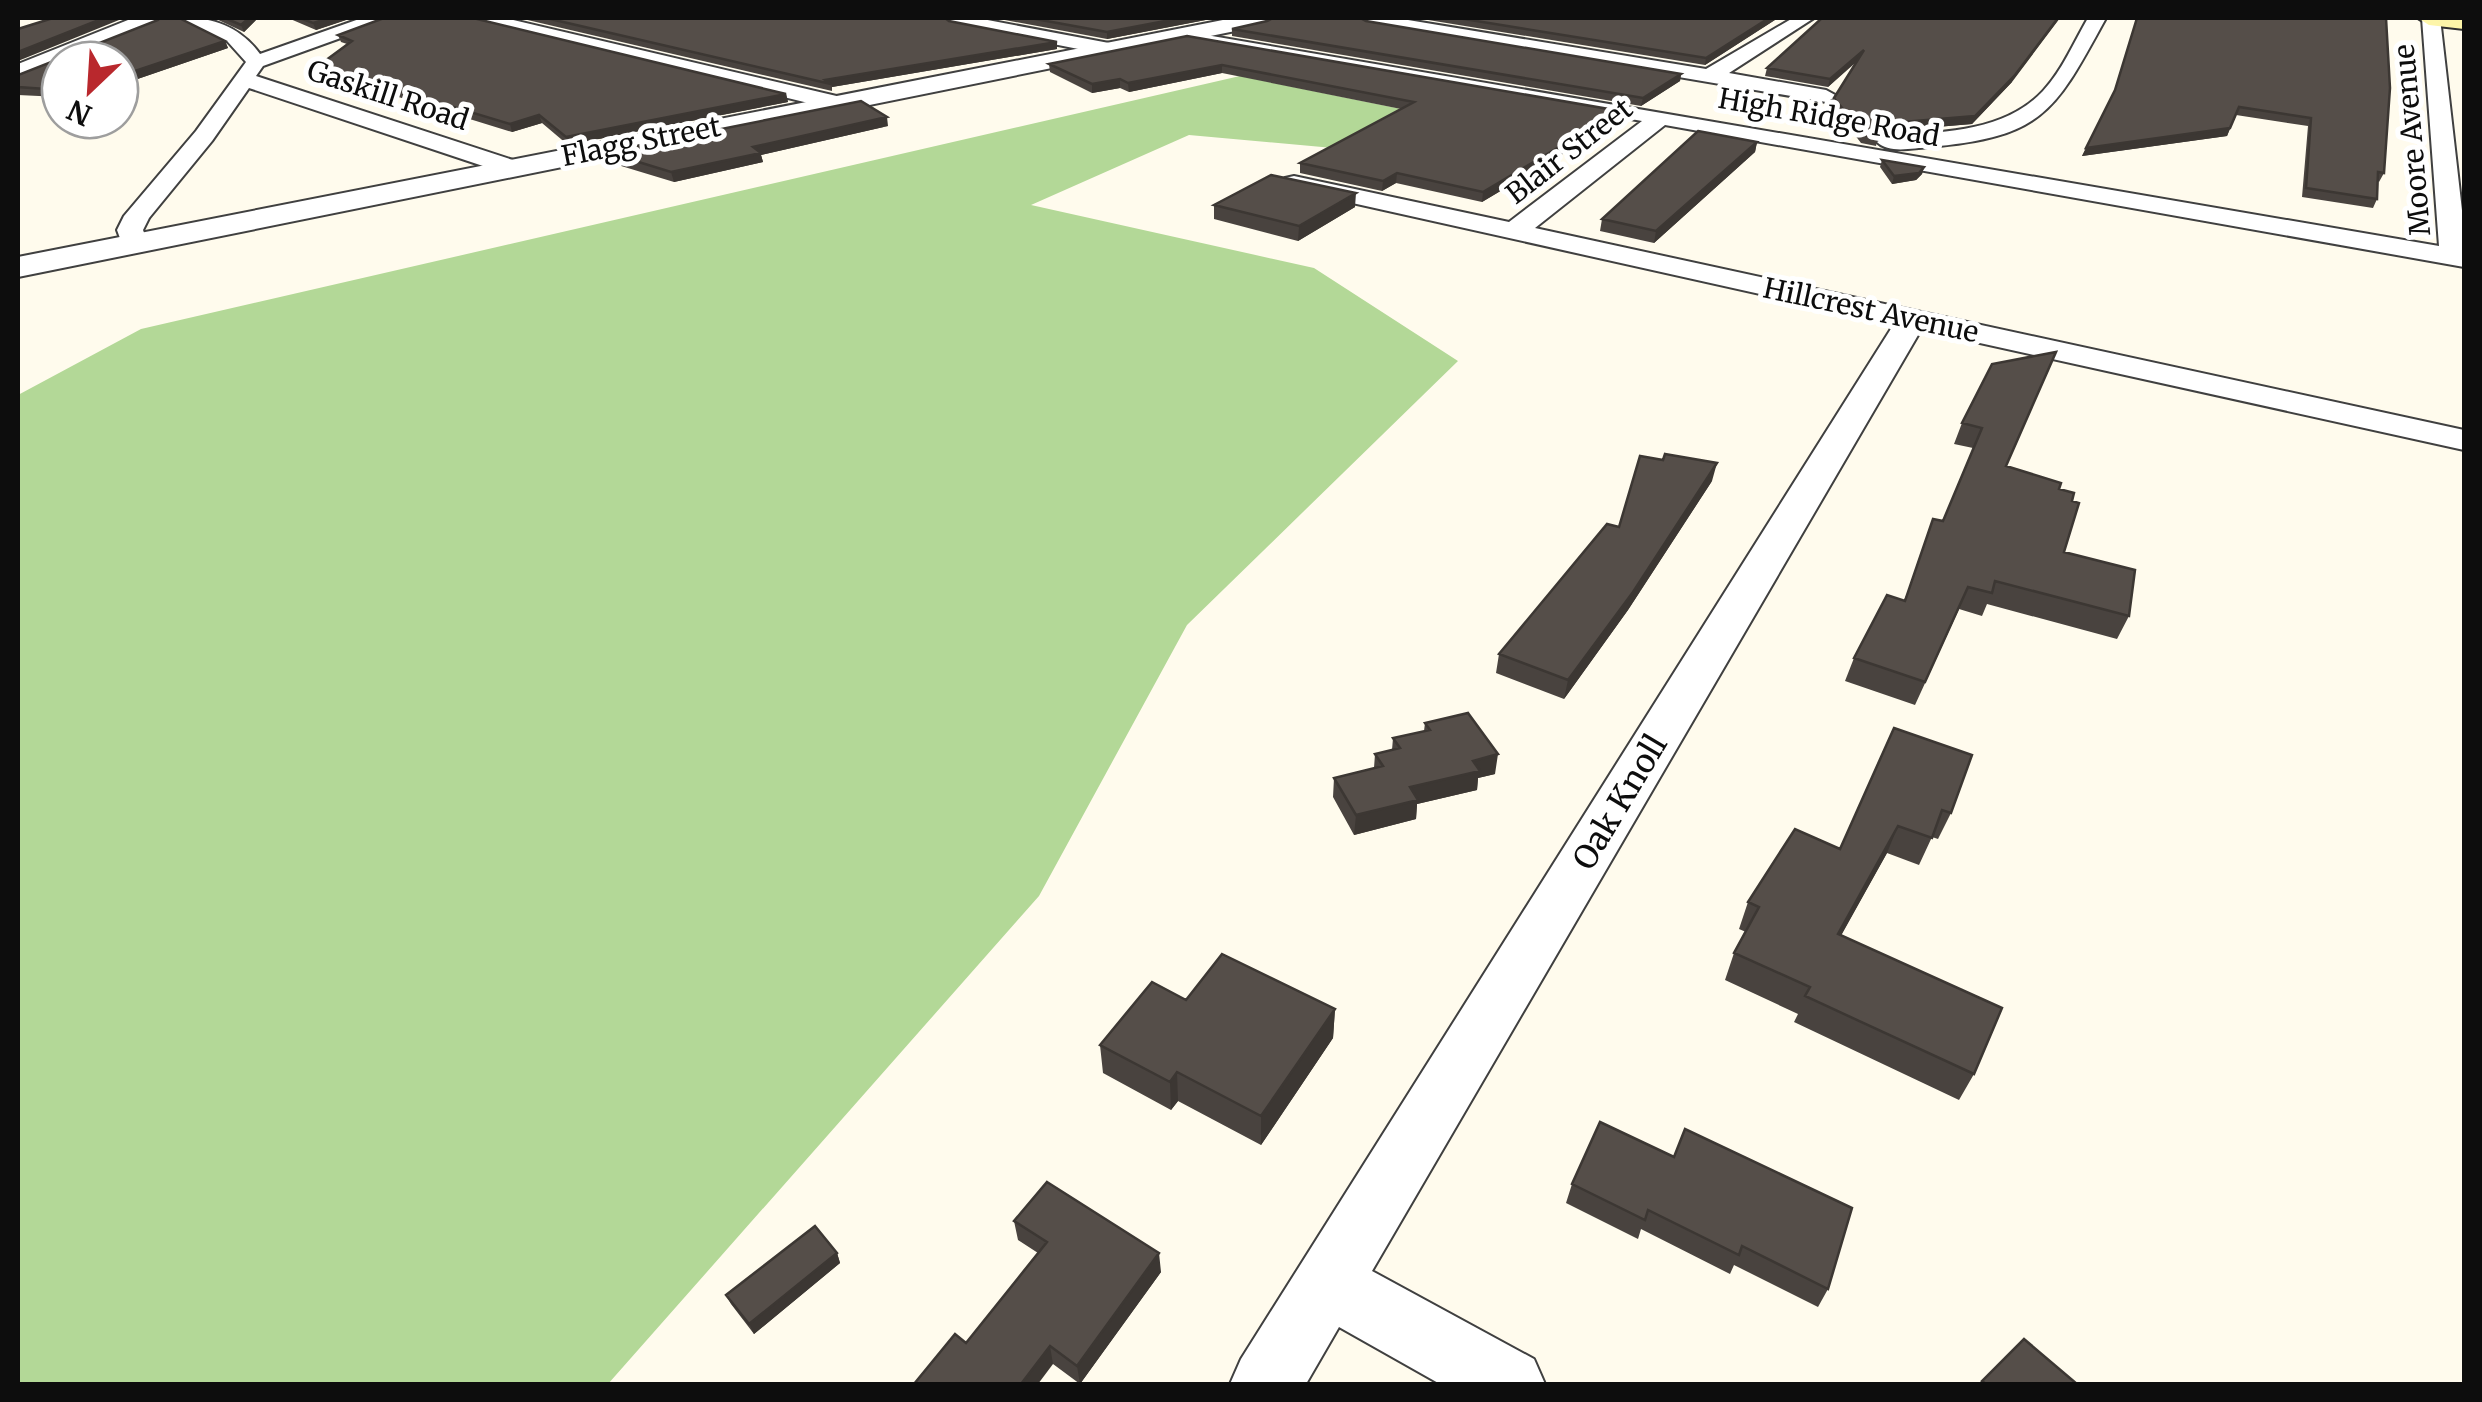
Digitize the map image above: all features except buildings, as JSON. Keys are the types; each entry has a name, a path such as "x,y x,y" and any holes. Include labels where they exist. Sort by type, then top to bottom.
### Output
{"main road":[{"path":"2430,18 2464,22"}],"street":[{"path":"18,73 152,18"},
{"path":"187,18 230,33 247,46 251,71"},
{"path":"134,243 130,230 137,216 251,71 378,18"},
{"path":"484,18 838,103"},
{"path":"952,18 1109,49"},
{"name":"Flagg Street","path":"18,268 510,166 1265,18"},
{"path":"1366,18 1826,96"},
{"path":"1768,18 1801,20"},
{"path":"1812,144 1931,139 2016,120 2048,99 2097,18"},
{"name":"Moore Avenue","path":"2430,18 2459,258"},
{"path":"1710,76 1801,20"},
{"name":"High Ridge Road","path":"1184,34 2459,258"},
{"name":"Gaskill Road","path":"251,71 510,166"},
{"name":"Blair Street","path":"1514,231 1660,118"},
{"name":"Hillcrest Avenue","path":"1277,179 2464,440"},
{"name":"Oak Knoll","path":"1266,1384 1912,320"},
{"path":"1330,1284 1509,1384"}],"green space":[{"path":"1240,76 1421,113 1344,149 1189,135 1031,205 1314,268 1458,361 1187,625 1039,896 608,1384 18,1384 18,395 141,329"}]}
